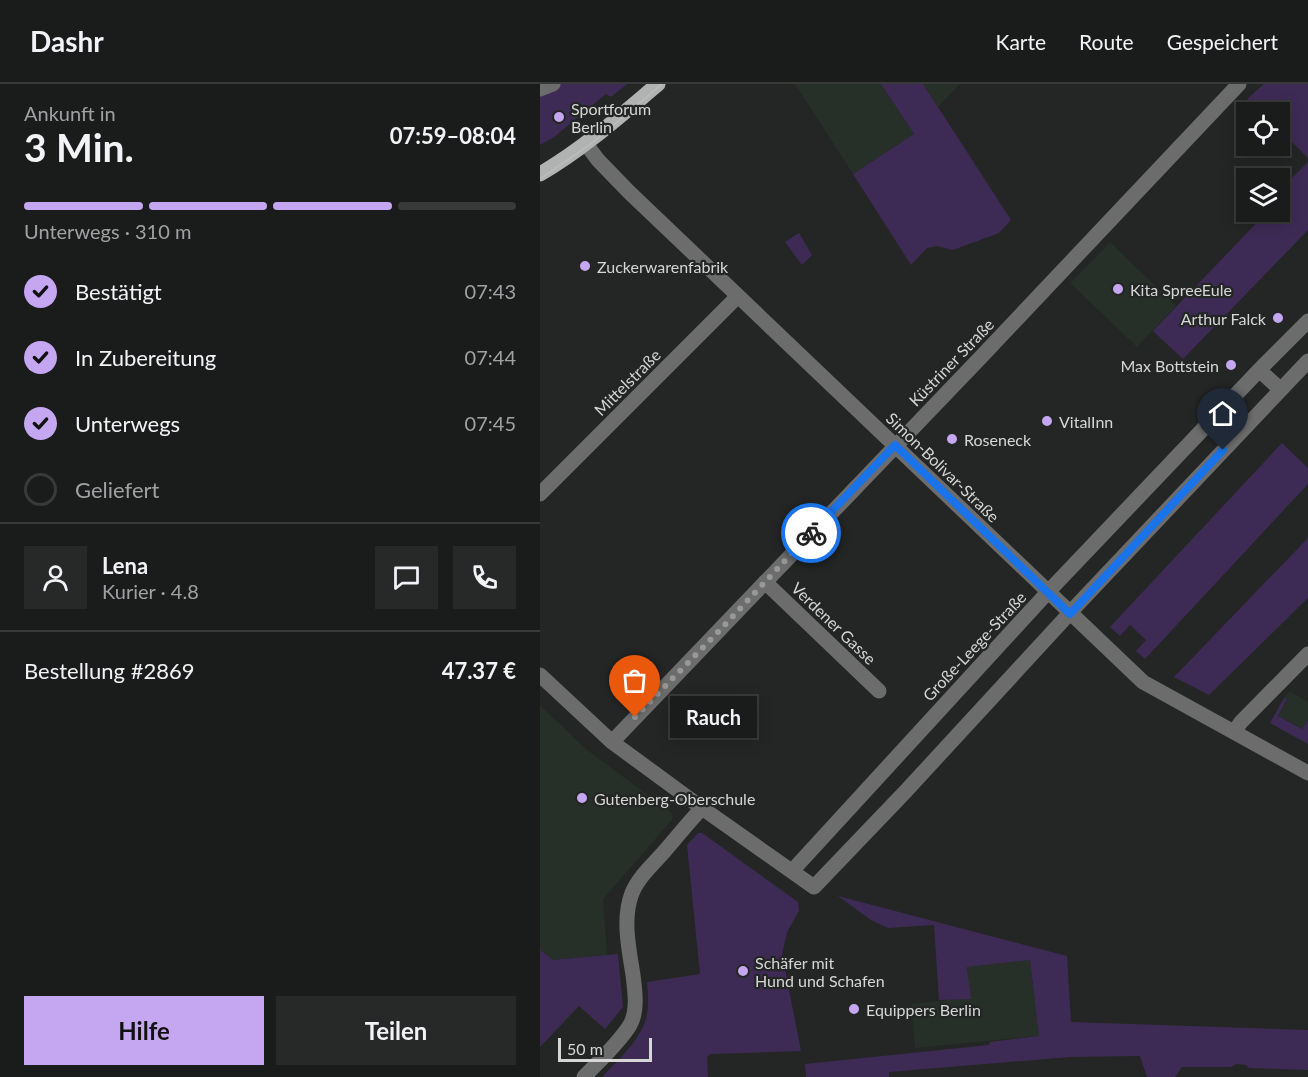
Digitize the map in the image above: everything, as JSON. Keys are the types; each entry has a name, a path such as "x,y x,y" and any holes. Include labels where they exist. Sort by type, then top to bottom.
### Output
{"main road":[{"path":"540,174 586,144 658,84"}],"street":[{"path":"540,89 553,84"},
{"name":"Küstriner Straße","path":"612,742 989,349 1234,86"},
{"name":"Simon-Bolivar-Straße","path":"586,144 629,192 1143,682 1308,773"},
{"name":"Mittelstraße","path":"540,494 738,296"},
{"name":"Große-Leege-Straße","path":"792,871 1048,592 1308,321"},
{"path":"540,675 612,742 814,887 1308,362"},
{"path":"1259,370 1280,390"},
{"name":"Verdener Gasse","path":"765,582 879,691"},
{"path":"1234,732 1241,722 1308,654"},
{"path":"584,1077 619,1039 633,1018 634,984 627,930 627,911 633,892 643,876 702,808"}],"shaded area":[{"name":"Sportforum Berlin","path":"540,84 627,84 611,97 606,94 554,137 540,145"},
{"path":"795,84 881,84 914,134 853,174"},
{"path":"881,84 923,84 1011,220 999,233 953,250 937,246 927,248 911,265 853,174 914,134"},
{"path":"923,84 960,84 938,107"},
{"path":"1264,84 1308,84 1308,158 1290,140 1290,102 1250,102 1247,99"},
{"path":"1308,162 1308,230 1183,359 1153,331 1257,222 1290,222 1290,180"},
{"path":"799,233 812,255 802,265 785,242"},
{"name":"Kita SpreeEule","path":"1110,242 1176,306 1137,347 1070,283"},
{"path":"1282,443 1308,468 1308,484 1145,659 1136,651 1146,640 1130,625 1120,636 1110,627"},
{"path":"1308,538 1308,598 1209,695 1174,677"},
{"path":"1290,691 1308,702 1308,720 1303,729 1278,716 1287,700 1284,698"},
{"path":"1284,698 1287,699 1278,716 1302,729 1308,720 1308,744 1270,723"},
{"path":"540,705 586,749 673,814 672,820 603,899 607,955 552,960 540,950"},
{"path":"698,833 702,833 798,902 799,911 787,932 782,954 801,1051 711,1054 707,1057 708,1077 602,1077 629,1049 640,1033 647,1015 647,982 700,974 687,845"},
{"path":"838,896 1067,956 1071,1022 1308,1030 1308,1070 1249,1068 1246,1065 1236,1064 1231,1067 1182,1067 1175,1077 1147,1077 1140,1056 1070,1057 889,1072 889,1077 806,1077 805,1064 989,1045 990,1042 1039,1036 1030,960 967,967 971,999 939,1000 934,925 888,928 871,920"},
{"path":"540,950 553,960 618,954 623,1007 605,1029 579,1006 540,1047"},
{"path":"1030,960 1039,1036 915,1048 911,1004 970,998 967,967"}],"tram line":[{"path":"540,179 592,143 662,84"}],"way so far":[{"path":"635,717 811,533"}],"place":[{"name":"Sportforum Berlin","path":"559,117"},
{"name":"Zuckerwarenfabrik","path":"585,266"},
{"name":"Kita SpreeEule","path":"1118,289"},
{"name":"Arthur Falck","path":"1278,318"},
{"name":"Max Bottstein","path":"1231,365"},
{"name":"VitalInn","path":"1047,421"},
{"name":"Roseneck","path":"952,439"},
{"name":"Rauch","path":"635,717"},
{"name":"Gutenberg-Oberschule","path":"582,798"},
{"name":"Schäfer mit Hund und Schafen","path":"743,971"},
{"name":"Equippers Berlin","path":"854,1009"}],"route":[{"path":"811,533 895,445 1070,614 1223,450"}]}
